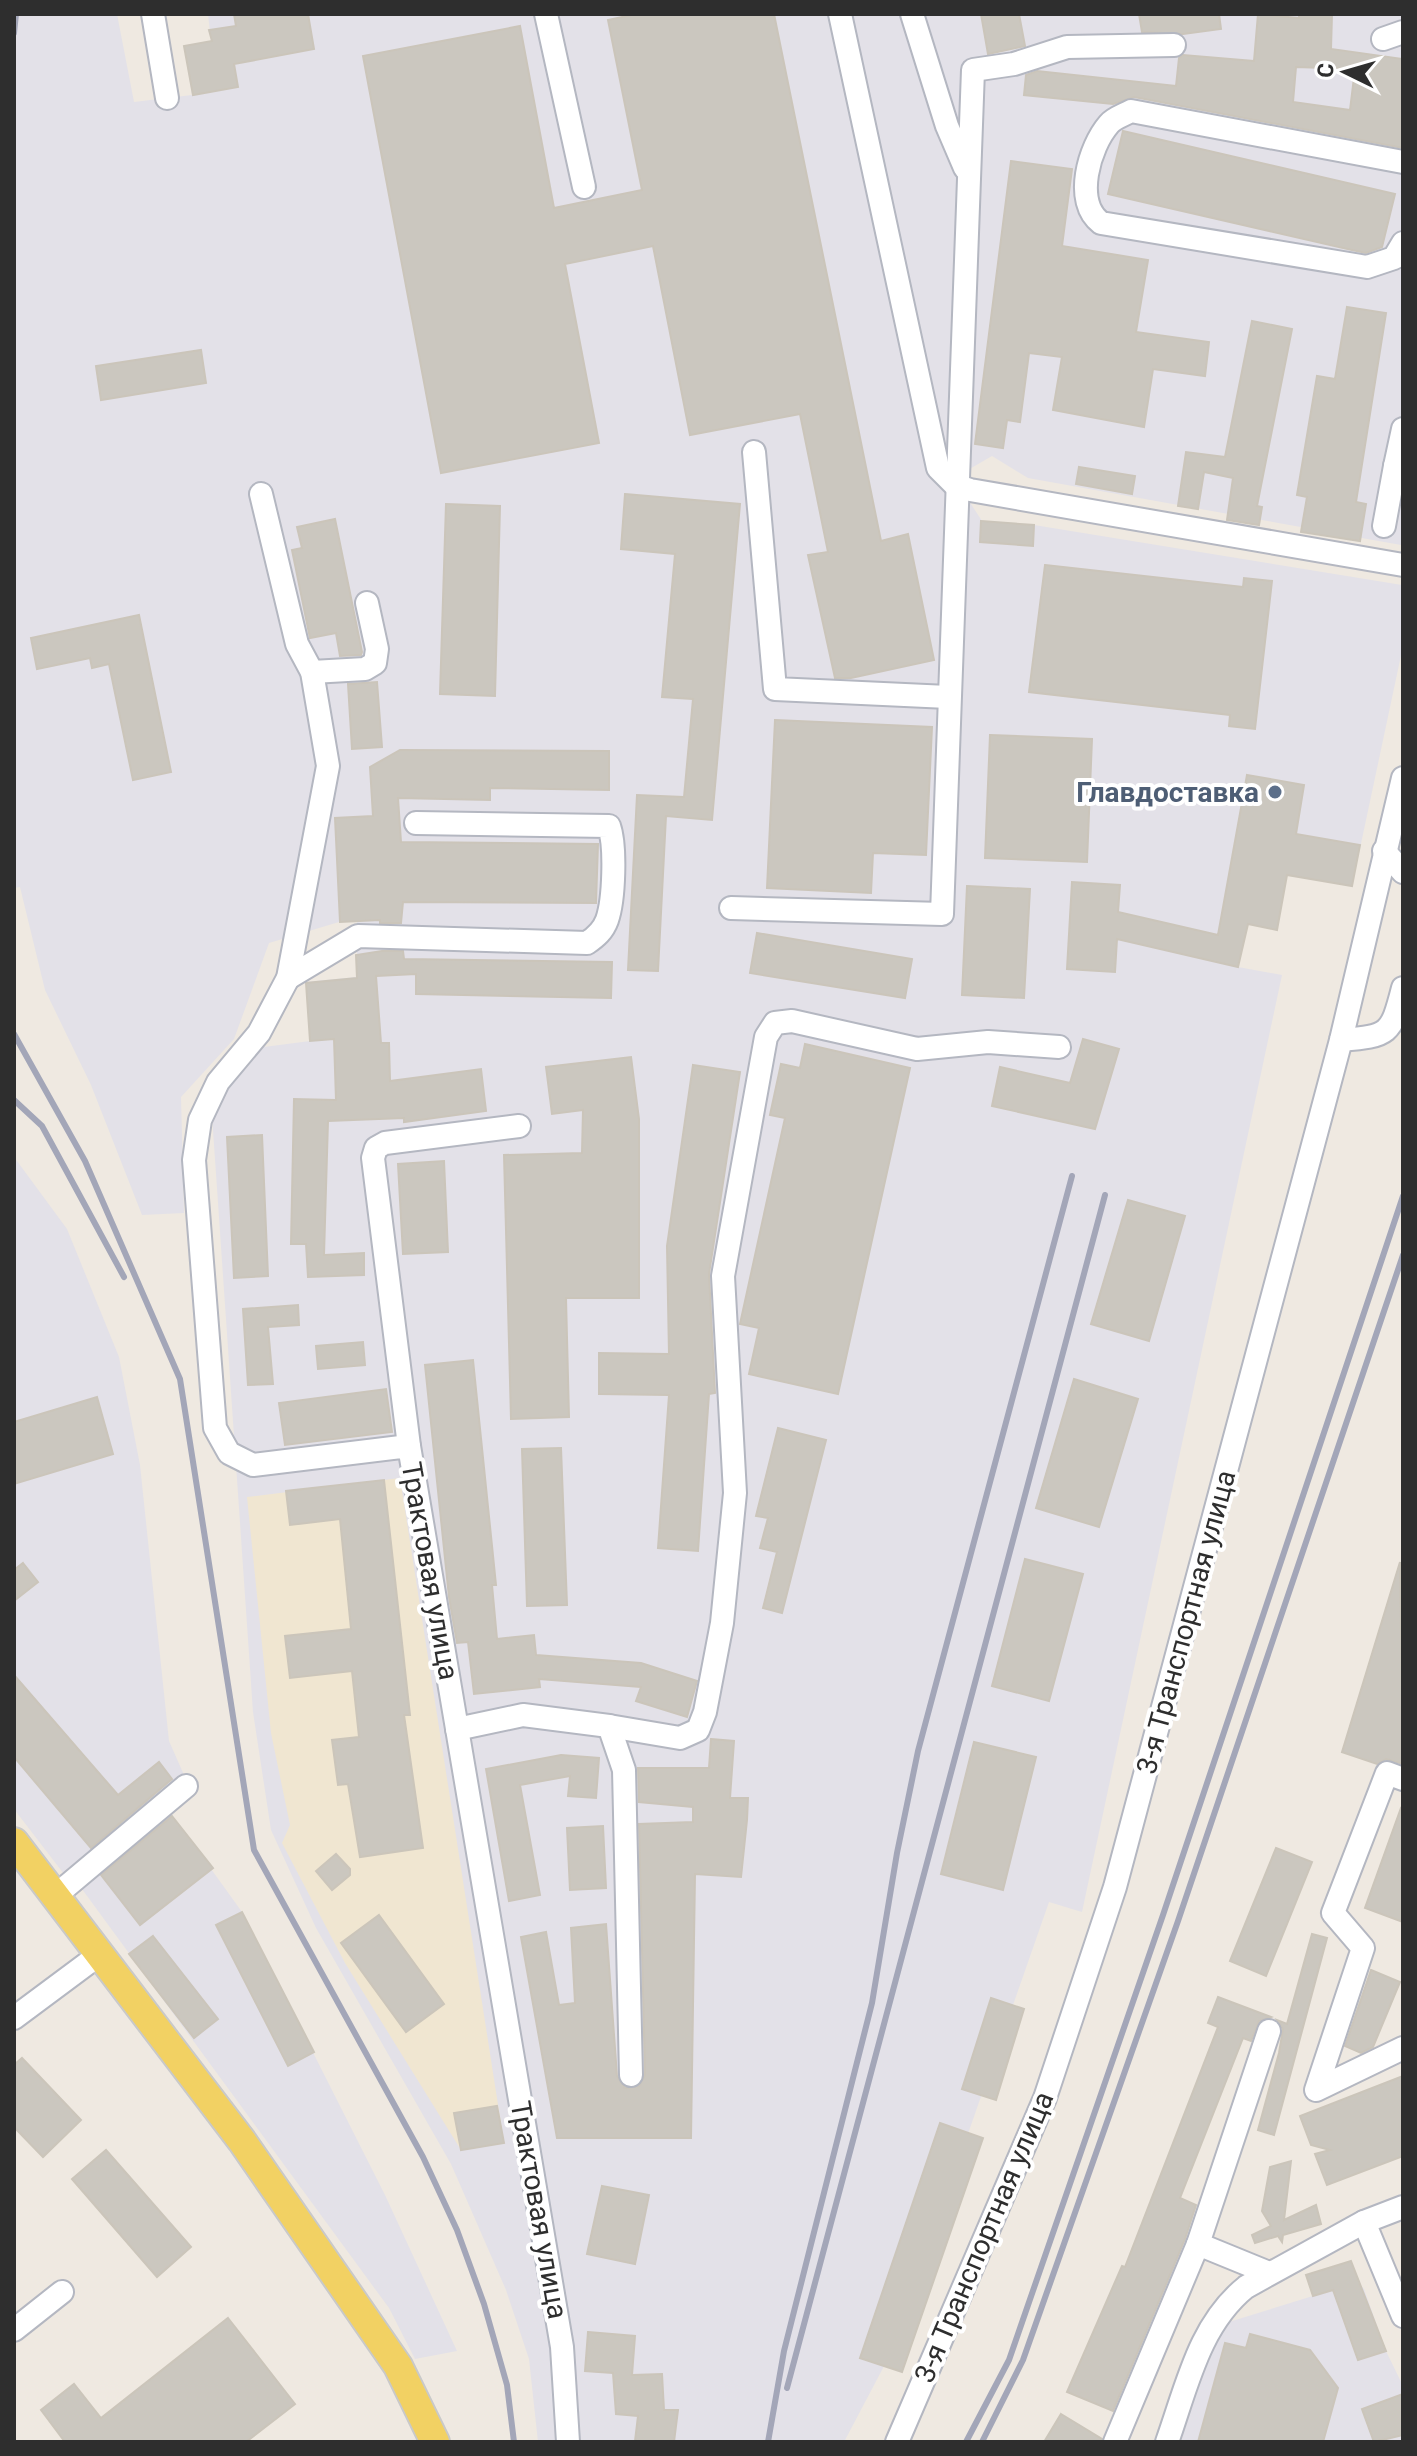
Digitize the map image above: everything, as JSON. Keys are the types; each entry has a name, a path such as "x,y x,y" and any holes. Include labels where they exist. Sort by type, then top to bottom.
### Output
{"main road":[{"path":"14,1842 242,2141 389,2354 435,2442"}],"street":[{"path":"153,14 167,98"},
{"path":"546,14 584,187"},
{"path":"840,14 938,468 955,485 1403,565"},
{"path":"912,14 947,126 968,176"},
{"path":"731,908 942,914 955,485 973,70 1014,64 1067,47 1174,45"},
{"path":"1403,162 1131,111 1110,121 1094,148 1085,198 1090,215 1101,223 1367,267 1394,258 1403,243"},
{"path":"1384,526 1399,466 1403,429"},
{"path":"754,452 775,689 948,697"},
{"name":"Трактовая улица","path":"261,494 297,644 312,672 328,766 288,978 259,1033 218,1082 200,1120 194,1160 215,1428 229,1453 253,1465 409,1446 562,2347 568,2442"},
{"path":"312,672 365,669 375,663 377,649 367,603"},
{"name":"3-я Транспортная улица","path":"897,2442 1045,2098 1115,1887 1341,1040 1403,778"},
{"path":"288,978 358,936 587,943 600,934 608,919 612,874 609,826 416,823"},
{"path":"1384,851 1403,872"},
{"path":"1341,1040 1379,1037 1391,1029 1403,988"},
{"path":"457,1729 523,1715 680,1738 698,1730 705,1712 722,1623 735,1493 723,1276 766,1037 775,1023 792,1021 917,1049 988,1042 1059,1047"},
{"path":"409,1446 373,1158 376,1148 385,1143 519,1126"},
{"path":"609,1726 624,1770 631,2075"},
{"path":"1403,1779 1387,1773 1333,1913 1363,1948 1316,2090 1403,2048"},
{"path":"55,1896 186,1786"},
{"path":"14,2018 100,1954"},
{"path":"1115,2442 1198,2244 1269,2031"},
{"path":"1167,2442 1215,2317 1246,2287 1269,2273 1364,2222 1403,2207"},
{"path":"1364,2222 1403,2316"},
{"path":"1198,2244 1269,2273"},
{"path":"14,2330 62,2292"}],"shaded area":[{"path":"14,14 117,14 134,102 192,95 184,46 211,41 208,14 1403,14 1401,545 1028,478 992,456 954,478 982,521 1034,525 1402,585 1403,646 1352,886 1287,875 1277,930 1248,924 1238,967 1282,975 1082,1912 1049,1902 892,2351 844,2442 538,2442 529,2359 506,2290 451,2164 316,1928 271,1830 253,1712 211,1101 264,1047 310,1041 306,982 357,977 357,921 339,922 269,943 234,1039 181,1097 184,1213 142,1215 91,1085 45,990 20,887 14,888"},
{"path":"14,1157 67,1229 119,1357 140,1465 169,1741 184,1775 64,1874 14,1809"},
{"path":"400,1478 504,2143 461,2150 345,1963 282,1843 290,1825 271,1733 247,1497"},
{"path":"170,1812 242,1912 385,2195 457,2351 415,2359 389,2308 79,1885"},
{"path":"1358,2282 1364,2289 1386,2351 1403,2386 1403,2442 1181,2442 1216,2326"}],"building":[{"path":"234,14 308,14 314,49 234,64 238,87 193,95 184,46 212,41 209,30 236,26"},
{"path":"636,14 774,14 881,541 908,534 934,660 851,678 835,678 808,555 828,552 800,414 690,435 653,246 565,264 599,443 441,473 363,56 520,26 554,208 642,190 608,20"},
{"path":"981,14 1019,14 1025,46 988,54"},
{"path":"1139,14 1219,14 1221,29 1183,34 1142,32"},
{"path":"1258,14 1299,18 1299,14 1332,14 1331,49 1403,59 1403,148 1134,97 1113,104 1024,95 1026,75 1037,71 1176,86 1179,58 1183,55 1254,61","holes":["1296,67 1355,69 1350,110 1293,102"]},
{"path":"1123,131 1395,194 1382,247 1366,253 1108,194"},
{"path":"1011,161 1072,169 1062,246 1148,260 1136,332 1209,342 1205,376 1153,369 1144,427 1053,410 1062,357 1029,353 1020,422 1007,420 1003,448 975,444"},
{"path":"1347,307 1386,313 1356,502 1366,504 1360,541 1301,532 1307,497 1297,495 1317,376 1335,379"},
{"path":"1252,321 1292,329 1257,506 1262,507 1259,525 1227,520 1233,478 1204,472 1198,509 1178,506 1186,452 1225,457"},
{"path":"201,350 206,383 101,400 96,366"},
{"path":"1079,467 1135,476 1132,494 1076,484"},
{"path":"625,494 740,504 712,820 666,816 658,971 628,970 637,795 684,797 693,699 662,697 675,554 621,549"},
{"path":"446,504 500,506 495,696 440,694"},
{"path":"335,519 361,655 340,656 336,633 310,638 292,550 302,548 297,527"},
{"path":"981,521 1034,525 1033,546 980,542"},
{"path":"1045,565 1243,587 1244,578 1272,581 1255,729 1229,726 1230,715 1029,692"},
{"path":"139,615 171,772 133,780 109,664 92,668 90,658 37,669 31,638"},
{"path":"377,682 382,747 352,749 348,684"},
{"path":"775,720 932,727 926,855 873,853 871,893 767,888"},
{"path":"990,735 1092,739 1087,862 985,858"},
{"path":"400,750 609,751 609,790 490,788 490,800 398,798 401,842 598,844 596,903 403,902 401,923 380,923 380,920 340,922 335,818 373,816 370,767"},
{"path":"1247,775 1304,785 1296,834 1360,845 1352,886 1287,875 1277,930 1248,924 1238,967 1117,939 1115,972 1067,969 1072,882 1120,885 1118,912 1218,935"},
{"path":"967,886 1030,889 1024,998 962,995"},
{"path":"757,933 912,959 905,998 750,973"},
{"path":"403,951 404,959 612,962 611,998 416,994 416,974 376,976 381,1043 389,1043 390,1081 481,1069 486,1111 404,1122 404,1118 328,1121 324,1255 364,1253 364,1275 308,1277 306,1244 291,1244 294,1099 336,1100 334,1039 310,1041 306,983 357,978 356,955"},
{"path":"1083,1039 1119,1049 1095,1129 992,1106 1000,1067 1070,1083"},
{"path":"805,1044 910,1068 838,1394 749,1374 759,1328 740,1324 785,1118 770,1115 781,1064 800,1068"},
{"path":"631,1057 639,1119 639,1298 566,1298 569,1417 511,1419 504,1155 582,1153 583,1110 552,1114 546,1067"},
{"path":"693,1065 740,1072 709,1274 715,1393 709,1394 698,1551 658,1548 669,1395 599,1394 599,1353 669,1354 667,1246"},
{"path":"262,1135 268,1276 234,1278 227,1137"},
{"path":"444,1161 448,1252 403,1254 398,1164"},
{"path":"1128,1200 1185,1216 1149,1341 1091,1324"},
{"path":"298,1305 299,1325 268,1327 273,1384 248,1385 243,1309"},
{"path":"363,1342 365,1365 318,1369 316,1346"},
{"path":"473,1360 496,1585 492,1585 497,1639 534,1635 536,1655 641,1663 697,1681 687,1717 636,1701 641,1687 539,1679 540,1687 474,1694 468,1642 457,1643 449,1597 425,1365"},
{"path":"1074,1379 1138,1399 1099,1527 1036,1508"},
{"path":"386,1389 392,1432 285,1445 279,1403"},
{"path":"97,1397 113,1454 14,1484 14,1422"},
{"path":"778,1428 826,1440 782,1613 763,1608 777,1552 760,1548 768,1518 756,1516"},
{"path":"561,1448 567,1605 527,1606 522,1449"},
{"path":"384,1480 410,1715 404,1715 423,1848 360,1857 348,1784 338,1785 332,1740 359,1737 352,1671 290,1678 285,1636 351,1629 340,1519 290,1525 286,1491"},
{"path":"1025,1559 1083,1574 1049,1701 992,1686"},
{"path":"1400,1562 1403,1764 1386,1759 1377,1764 1342,1752"},
{"path":"23,1563 38,1582 14,1601 14,1570"},
{"path":"14,1675 118,1795 159,1762 172,1779 91,1848 14,1757"},
{"path":"711,1739 734,1741 730,1798 748,1798 747,1820 741,1877 695,1874 691,2138 557,2138 521,1937 546,1932 559,2005 575,2003 571,1928 606,1924 617,2076 625,2088 639,2086 645,2075 639,1824 693,1822 693,1807 639,1802 638,1768 709,1768"},
{"path":"974,1742 1036,1757 1003,1890 941,1874"},
{"path":"561,1755 599,1758 596,1798 568,1796 570,1776 520,1785 540,1895 509,1901 486,1769"},
{"path":"1403,1809 1403,1922 1365,1908"},
{"path":"172,1816 213,1868 140,1925 101,1875"},
{"path":"603,1826 606,1888 570,1890 567,1828"},
{"path":"1276,1848 1312,1862 1266,1976 1230,1961"},
{"path":"336,1854 350,1869 350,1875 332,1890 316,1871"},
{"path":"242,1912 314,2052 288,2066 216,1925"},
{"path":"379,1915 444,2004 406,2032 341,1943"},
{"path":"1312,1934 1327,1938 1274,2135 1258,2130 1279,2053 1283,2029 1277,2020 1287,2024"},
{"path":"153,1936 218,2019 194,2038 129,1954"},
{"path":"1371,1970 1400,1982 1373,2047 1361,2053 1345,2046"},
{"path":"1218,1997 1271,2017 1259,2021 1251,2041 1243,2038 1180,2198 1196,2205 1185,2239 1113,2411 1067,2392 1122,2266 1125,2267 1218,2027 1208,2023"},
{"path":"991,1998 1024,2009 996,2100 962,2089"},
{"path":"22,2058 81,2120 43,2157 14,2127 14,2065"},
{"path":"1403,2076 1403,2156 1327,2185 1315,2154 1330,2150 1311,2145 1300,2116"},
{"path":"497,2106 504,2143 461,2150 454,2113"},
{"path":"940,2123 983,2138 902,2372 860,2358"},
{"path":"106,2150 191,2247 157,2277 72,2179"},
{"path":"1291,2161 1284,2220 1316,2205 1321,2224 1283,2235 1282,2242 1278,2236 1255,2243 1252,2235 1271,2226 1262,2211 1270,2167"},
{"path":"602,2186 649,2195 635,2264 587,2254"},
{"path":"1351,2261 1386,2351 1358,2360 1333,2290 1313,2296 1306,2275"},
{"path":"228,2318 295,2404 246,2442 65,2442 41,2410 74,2384 101,2418"},
{"path":"588,2332 635,2336 632,2375 662,2374 664,2410 678,2410 674,2442 635,2441 638,2416 616,2414 613,2373 585,2371"},
{"path":"1250,2334 1310,2350 1338,2388 1323,2442 1198,2442 1225,2343 1246,2348"},
{"path":"1403,2394 1403,2435 1374,2442 1362,2409"},
{"path":"1061,2414 1102,2439 1101,2442 1044,2442"}],"railway":[{"path":"14,33 16,14"},
{"path":"14,1034 85,1161 180,1379 254,1850 423,2157 457,2230 484,2304 507,2385 514,2442"},
{"path":"14,1100 42,1126 124,1277"},
{"path":"768,2442 784,2351 872,2003 918,1751 1072,1176"},
{"path":"787,2388 1105,1195"},
{"path":"966,2442 1009,2360 1163,1915 1403,1196"},
{"path":"982,2442 1023,2360 1178,1921 1403,1255"}],"place":[{"name":"Главдоставка","path":"1275,792"}]}
